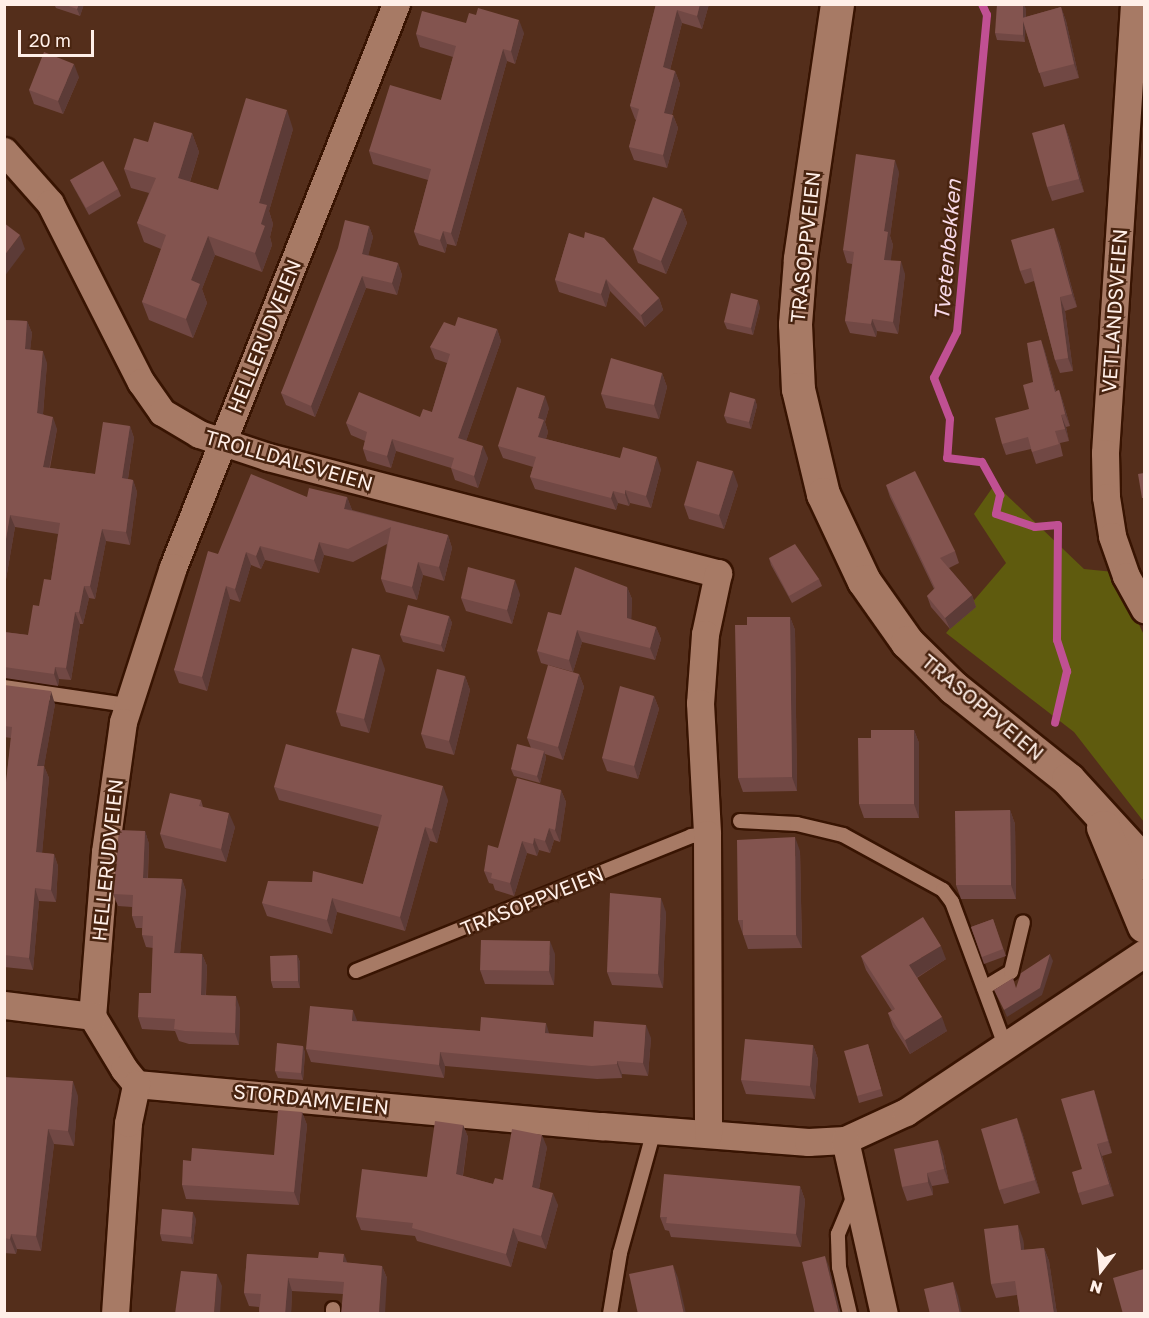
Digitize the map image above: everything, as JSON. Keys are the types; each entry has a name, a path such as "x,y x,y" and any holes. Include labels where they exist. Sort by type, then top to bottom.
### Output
{"main road":[{"name":"TRASOPPVEIEN","path":"837,4 800,259 795,324 798,389 823,494 864,581 907,642 970,702 1052,765 1144,862"},
{"name":"TRASOPPVEIEN","path":"1097,811 1144,926"}],"street":[{"name":"HELLERUDVEIEN","path":"92,1016 105,852 128,705 156,613 221,443 396,4"},
{"name":"VETLANDSVEIEN","path":"1134,4 1105,464 1112,536 1126,576 1144,609"},
{"name":"TROLLDALSVEIEN","path":"4,151 50,203 141,382 162,412 221,443 718,573 705,634 700,703 707,834"},
{"path":"707,834 708,1134"},
{"name":"STORDAMVEIEN","path":"136,1084 654,1130 807,1142 845,1140 906,1112 1006,1048 1144,953"},
{"path":"4,1005 92,1016 103,1039 136,1084 128,1123 115,1314"},
{"path":"845,1140 884,1314"}],"lane":[{"path":"4,687 128,705"},
{"path":"740,821 797,824 824,829 856,842 948,896 1006,1048"},
{"name":"TRASOPPVEIEN","path":"356,971 545,898 691,836 707,834"},
{"path":"984,988 1011,972 1023,922"},
{"path":"610,1314 620,1253 654,1130"},
{"path":"850,1314 839,1267 838,1234 856,1191"}],"shaded area":[{"path":"995,484 1084,569 1114,572 1144,635 1144,822 1074,732 946,633 1006,563 974,514"}],"building":[{"path":"63,4 79,4 77,9"},
{"path":"656,4 700,4 697,16 677,10 663,67 675,71 664,113 673,115 663,155 629,147 639,109 630,106"},
{"path":"997,4 1023,4 1023,35 995,33"},
{"path":"1061,7 1074,64 1039,73 1022,18"},
{"path":"478,8 519,20 511,51 503,49 451,233 443,231 440,240 414,232 431,169 369,151 390,85 441,100 456,46 416,34 422,11 466,23 469,13 476,15"},
{"path":"44,52 74,64 58,101 29,90"},
{"path":"246,98 287,110 259,203 267,205 261,224 265,226 255,253 208,236 191,280 200,284 186,319 142,302 166,235 137,223 156,178 124,169 134,138 148,142 154,122 192,133 178,178 218,190"},
{"path":"1064,124 1079,179 1047,187 1032,133"},
{"path":"856,154 895,160 884,231 888,232 884,260 901,261 893,322 872,319 871,324 845,321 854,252 843,250"},
{"path":"103,161 118,189 86,208 70,180"},
{"path":"653,197 682,209 661,261 633,249"},
{"path":"345,220 369,226 362,254 398,263 392,283 362,276 311,406 281,393 338,248"},
{"path":"4,223 20,235 4,256"},
{"path":"1054,228 1072,294 1060,297 1068,358 1055,360 1031,268 1020,271 1011,240"},
{"path":"585,232 604,238 659,298 641,315 606,279 601,294 555,280 569,233 584,238"},
{"path":"731,293 758,300 751,328 724,322"},
{"path":"458,317 497,329 458,438 483,446 474,476 451,468 454,458 392,439 387,456 363,449 367,432 346,423 359,392 420,417 423,409 432,412 450,354 430,347 444,322 455,326"},
{"path":"4,320 27,321 25,349 43,351 37,413 53,417 43,467 95,474 103,422 130,426 122,478 133,480 126,532 102,529 90,586 84,586 79,612 75,612 66,668 55,667 54,674 4,667 4,632 28,635 33,605 39,606 44,579 51,580 60,523 10,515 4,551"},
{"path":"1041,340 1055,392 1059,390 1065,414 1061,415 1065,429 1055,431 1059,444 1032,452 1028,437 1002,444 995,418 1029,409 1023,385 1033,382 1027,343"},
{"path":"611,358 662,373 654,405 601,394"},
{"path":"517,387 545,396 538,418 544,420 538,437 620,458 623,447 657,457 646,496 625,490 625,494 613,491 611,498 530,477 536,457 498,446"},
{"path":"730,392 755,399 749,422 724,416"},
{"path":"697,461 733,471 719,515 684,505"},
{"path":"915,471 955,551 940,558 972,595 945,618 927,596 935,588 886,485"},
{"path":"1144,473 1144,498 1142,498 1138,474"},
{"path":"251,474 307,497 309,488 347,497 344,509 448,535 439,567 418,562 412,587 381,579 391,527 348,549 319,542 314,560 260,546 256,556 246,552 235,589 226,586 202,677 174,670 208,551 218,554"},
{"path":"795,544 819,579 789,596 769,558"},
{"path":"468,567 515,580 507,610 461,598"},
{"path":"575,567 627,587 627,618 656,627 650,648 577,630 569,660 537,651 548,612 561,615"},
{"path":"408,605 449,616 441,645 400,635"},
{"path":"747,617 790,617 792,777 738,778 735,625 747,625"},
{"path":"352,648 380,655 364,719 336,712"},
{"path":"548,665 579,674 558,747 527,738"},
{"path":"437,669 465,676 449,741 421,734"},
{"path":"4,685 51,691 37,766 44,766 36,852 54,854 51,890 35,888 29,958 4,955 4,801 12,727 4,726"},
{"path":"620,686 654,696 634,766 602,758"},
{"path":"871,730 914,730 914,804 859,804 858,738 871,738"},
{"path":"286,744 443,786 432,829 425,827 400,917 332,898 327,920 262,903 268,881 312,882 313,871 363,884 382,815 274,787"},
{"path":"517,744 544,751 537,776 511,769"},
{"path":"517,778 561,790 555,830 549,828 545,841 534,838 533,844 522,841 510,883 491,878 492,873 484,871 488,845 498,848"},
{"path":"170,793 201,800 199,806 229,813 221,849 160,834"},
{"path":"1010,810 1011,885 956,885 955,811"},
{"path":"119,830 145,831 143,878 182,879 174,953 202,954 201,995 236,996 235,1033 185,1031 174,1029 175,1019 138,1017 139,993 151,993 153,936 142,935 143,916 132,916 133,895 113,894"},
{"path":"795,837 796,935 743,935 743,920 738,920 737,840"},
{"path":"610,893 661,898 658,974 607,972"},
{"path":"923,917 941,946 909,965 942,1017 905,1040 888,1013 895,1009 861,956"},
{"path":"993,919 1003,949 982,957 971,927"},
{"path":"481,940 550,941 549,971 480,970"},
{"path":"1050,954 1040,988 1004,1010 994,990 1013,978 1016,988 1021,973"},
{"path":"297,955 298,981 271,981 270,956"},
{"path":"310,1006 353,1010 352,1021 480,1031 481,1017 546,1023 545,1033 593,1037 594,1021 646,1025 643,1063 617,1061 617,1064 592,1066 440,1052 439,1065 306,1049"},
{"path":"745,1039 813,1045 810,1086 741,1080"},
{"path":"277,1043 303,1046 301,1073 275,1071"},
{"path":"868,1044 881,1089 857,1096 844,1051"},
{"path":"4,1077 73,1081 68,1131 48,1129 36,1236 11,1234 10,1239 4,1238"},
{"path":"1094,1090 1108,1141 1097,1144 1109,1184 1078,1193 1072,1172 1082,1169 1061,1099"},
{"path":"278,1110 302,1112 294,1192 182,1185 183,1160 191,1161 192,1148 274,1155"},
{"path":"1017,1118 1035,1180 999,1190 981,1129"},
{"path":"435,1121 463,1125 456,1174 493,1184 495,1178 503,1180 512,1129 542,1135 532,1187 553,1193 541,1236 513,1228 506,1254 412,1228 413,1223 356,1217 362,1169 427,1177"},
{"path":"938,1140 944,1169 927,1173 928,1182 902,1187 894,1149"},
{"path":"664,1174 800,1186 796,1234 666,1223 667,1217 660,1217"},
{"path":"162,1209 193,1212 191,1237 160,1234"},
{"path":"1018,1225 1021,1250 1044,1248 1054,1314 1020,1314 1015,1281 991,1284 984,1229"},
{"path":"319,1252 344,1254 343,1262 382,1266 379,1314 341,1314 344,1282 288,1278 285,1314 259,1314 261,1294 244,1293 247,1254 318,1258"},
{"path":"825,1256 839,1314 815,1314 802,1262"},
{"path":"673,1265 684,1314 638,1314 629,1274"},
{"path":"1144,1269 1144,1314 1123,1314 1113,1278"},
{"path":"181,1271 217,1274 214,1314 175,1314"},
{"path":"953,1282 960,1314 930,1314 924,1289"}],"waterway":[{"name":"Tvetenbekken","path":"982,4 987,15 957,332 934,378 950,419 947,458 982,462 1000,495 996,514 1035,527 1058,525 1057,640 1067,671 1055,723"}]}
